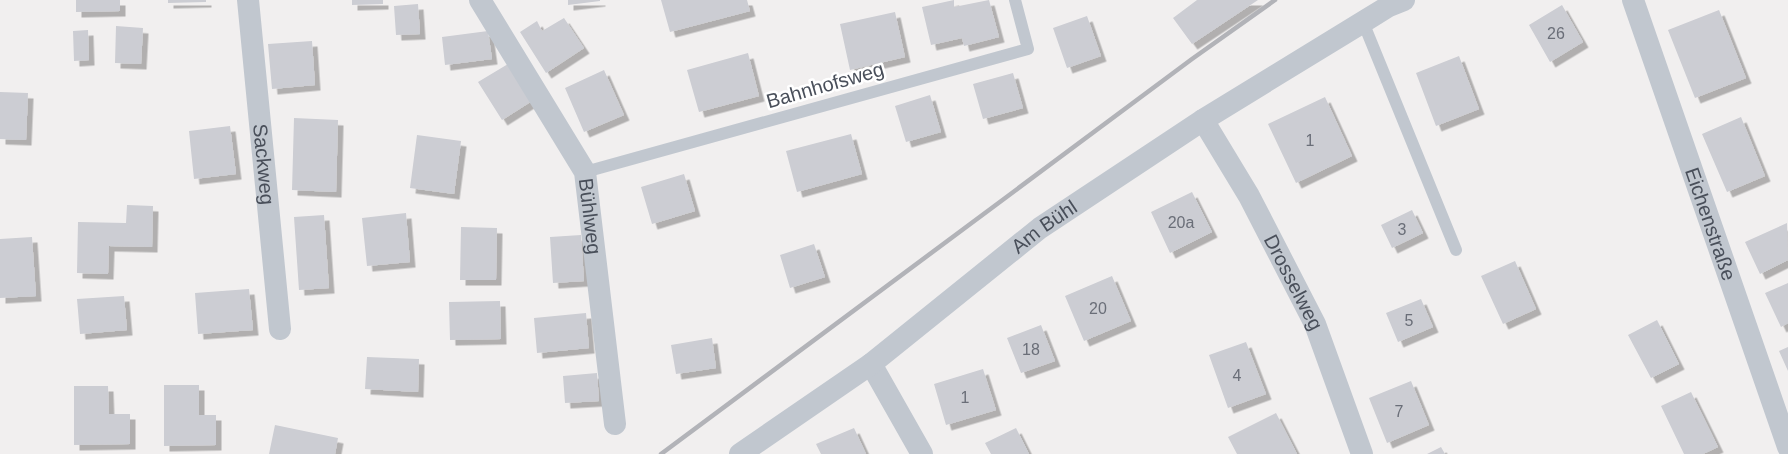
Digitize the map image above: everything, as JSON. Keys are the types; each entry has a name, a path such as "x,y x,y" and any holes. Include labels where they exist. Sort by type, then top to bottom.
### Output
{"street":[{"name":"Sackweg","path":"248,0 280,329"},
{"name":"Bühlweg","path":"480,0 585,172 615,424"},
{"name":"Am Bühl","path":"740,454 871,364 1040,228 1203,120 1389,6 1404,0"},
{"name":"Eichenstraße","path":"1633,0 1788,447"},
{"name":"Drosselweg","path":"1203,120 1249,196 1315,324 1362,454"},
{"path":"871,364 922,454"}],"lane":[{"name":"Bahnhofsweg","path":"585,172 1028,49 1016,0"},
{"path":"1363,22 1456,250"}],"building":[{"path":"76,0 120,0 120,11 76,12"},
{"path":"168,0 206,0 206,2 168,3"},
{"path":"352,0 383,0 383,4 352,5"},
{"path":"568,0 600,0 600,1 568,5"},
{"path":"661,0 747,0 750,11 670,32"},
{"path":"954,0 954,7 989,0 999,37 964,46 962,38 931,45 922,7"},
{"path":"1197,0 1258,0 1192,44 1173,18"},
{"path":"418,4 420,34 396,35 394,6"},
{"path":"1562,5 1583,42 1550,62 1529,25"},
{"path":"1719,10 1746,78 1695,98 1668,30"},
{"path":"895,12 905,57 850,70 840,24"},
{"path":"1087,16 1101,56 1067,68 1053,28"},
{"path":"564,18 584,48 546,73 520,32 537,21 542,31"},
{"path":"116,26 143,28 141,64 115,63"},
{"path":"88,30 89,60 74,61 73,31"},
{"path":"488,31 492,59 445,65 442,37"},
{"path":"312,41 315,85 272,89 268,44"},
{"path":"748,53 759,96 699,112 687,70"},
{"path":"1459,56 1479,109 1436,126 1416,73"},
{"path":"508,64 532,101 502,120 478,82"},
{"path":"604,70 624,115 584,132 565,88"},
{"path":"1013,73 1023,108 983,119 973,84"},
{"path":"0,92 28,93 26,140 0,139"},
{"path":"930,95 941,132 906,142 895,106"},
{"path":"1325,97 1352,156 1296,183 1268,124"},
{"path":"1741,117 1765,176 1727,192 1702,134"},
{"path":"294,118 338,120 336,192 292,190"},
{"path":"230,126 236,174 194,179 189,131"},
{"path":"851,134 862,174 797,192 786,151"},
{"path":"417,135 461,141 454,194 410,188"},
{"path":"684,174 695,211 652,224 641,187"},
{"path":"1192,192 1212,232 1170,253 1151,212"},
{"path":"127,205 153,206 152,247 109,246 108,274 77,273 78,222 126,223"},
{"path":"1412,210 1423,233 1392,248 1381,225"},
{"path":"406,213 410,262 367,266 362,218"},
{"path":"324,215 329,288 299,290 294,217"},
{"path":"1787,223 1788,260 1760,274 1745,242"},
{"path":"461,227 497,228 496,280 460,280"},
{"path":"581,235 584,281 553,283 550,237"},
{"path":"32,237 36,296 0,298 0,239"},
{"path":"814,244 825,277 790,288 780,255"},
{"path":"1515,261 1536,309 1503,324 1481,276"},
{"path":"1112,276 1131,321 1084,341 1065,296"},
{"path":"1788,283 1788,323 1781,327 1765,293"},
{"path":"249,289 253,330 198,334 195,293"},
{"path":"124,296 127,330 80,334 77,299"},
{"path":"1421,299 1433,327 1398,342 1386,313"},
{"path":"500,301 501,339 450,340 449,302"},
{"path":"586,313 589,348 537,353 534,318"},
{"path":"1657,320 1679,364 1651,378 1628,335"},
{"path":"1041,325 1055,361 1021,373 1007,338"},
{"path":"712,338 716,368 676,374 671,345"},
{"path":"1246,342 1266,394 1228,408 1209,355"},
{"path":"1788,347 1788,371 1779,351"},
{"path":"367,357 419,359 418,392 365,389"},
{"path":"983,369 996,410 946,425 934,384"},
{"path":"597,373 599,401 565,403 563,376"},
{"path":"1411,381 1429,425 1387,443 1369,398"},
{"path":"164,385 199,385 199,415 216,415 216,445 164,446"},
{"path":"74,386 108,386 109,414 130,414 130,444 74,445"},
{"path":"1691,392 1718,447 1703,454 1684,454 1661,406"},
{"path":"1276,413 1297,454 1237,454 1228,437"},
{"path":"275,425 338,438 335,454 269,454"},
{"path":"854,428 866,454 821,454 816,444"},
{"path":"1016,428 1029,454 991,454 985,443"},
{"path":"1441,447 1445,454 1427,454"}],"railway":[{"path":"661,454 1192,59 1275,0"}]}
